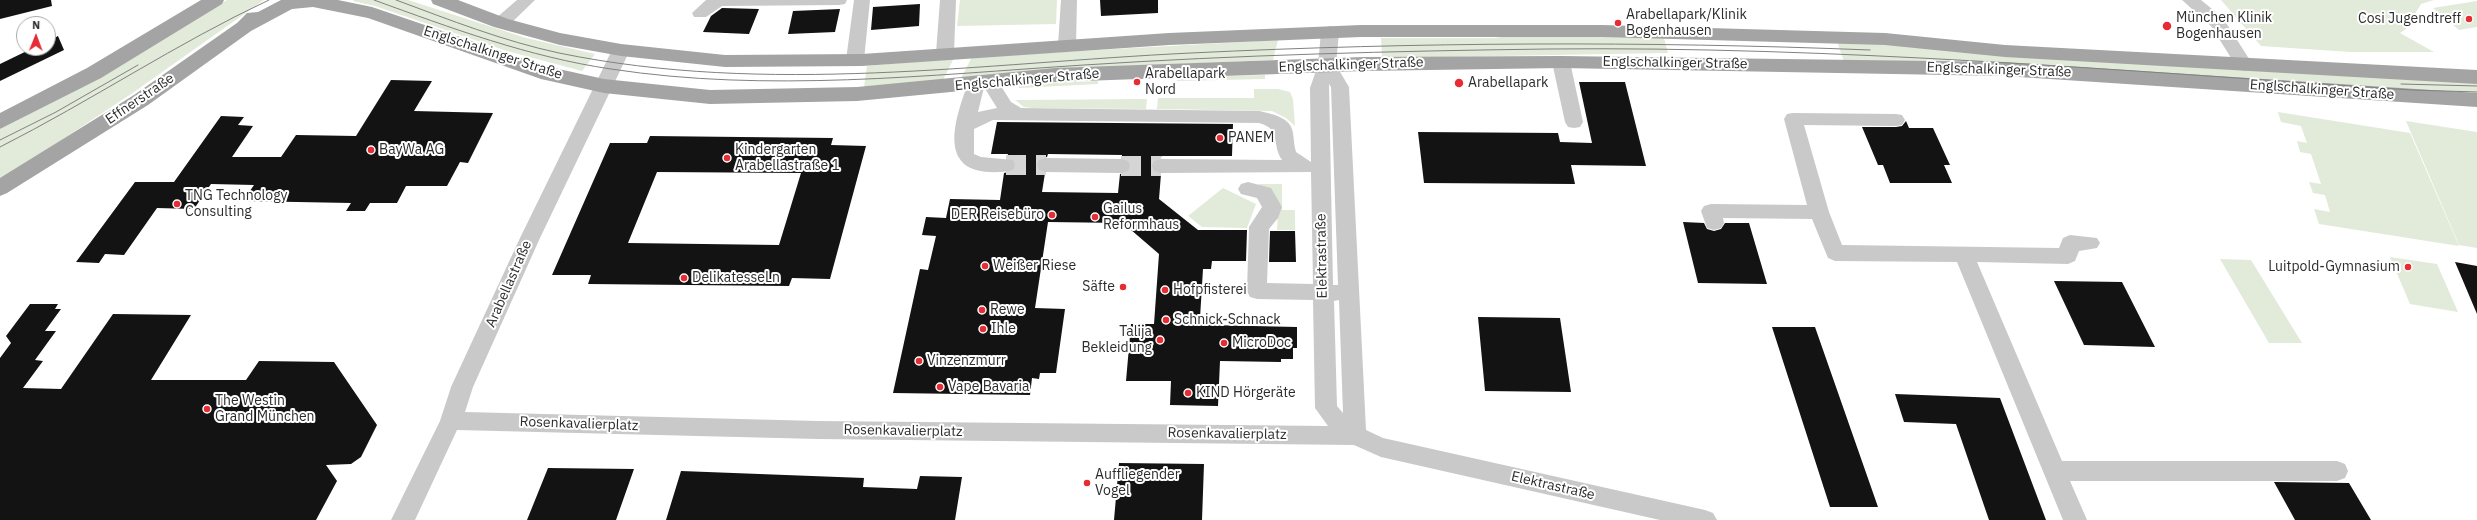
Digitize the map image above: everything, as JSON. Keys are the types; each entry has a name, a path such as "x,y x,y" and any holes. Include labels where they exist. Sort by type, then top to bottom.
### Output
{"main road":[{"path":"0,122 99,70 215,0"},
{"name":"Effnerstraße","path":"0,188 141,100 244,27 273,0"},
{"name":"Englschalkinger Straße","path":"244,27 288,4 312,0 372,13 541,72 604,86 710,97 857,94 1055,75 1328,65 1561,62 2004,69 2477,100"},
{"name":"Englschalkinger Straße","path":"440,0 501,23 560,39 621,50 725,62 855,60 1067,45 1330,32 1602,30 1830,36 1885,39 2005,51 2477,77"}],"street":[{"path":"501,23 527,0"},
{"path":"700,13 711,4 721,1 773,2 839,0"},
{"path":"855,60 862,0"},
{"path":"945,53 948,0"},
{"path":"1067,45 1069,0"},
{"path":"2190,0 2217,22 2244,65"},
{"name":"Elektrastraße","path":"1330,32 1328,65 1319,88 1312,167 1323,293 1326,408 1336,422 1355,436 1381,447 1705,520"},
{"name":"Arabellastraße","path":"403,520 451,421 462,387 621,50"},
{"path":"1561,62 1574,122"},
{"name":"Elektrastraße","path":"1328,65 1340,87 1342,167 1355,436"},
{"path":"1006,165 980,164 967,158 962,149 972,98 983,83 1005,106 1019,114"},
{"path":"966,126 976,119 993,114 1259,117 1275,121 1284,130 1285,152 1292,160 1312,167"},
{"path":"1896,120 1793,119 1819,212 1836,253 1964,256 2068,256 2070,243 2090,243"},
{"path":"1260,167 1279,158 1285,152"},
{"path":"1046,166 1121,166"},
{"path":"1161,166 1342,167"},
{"path":"1248,189 1264,193 1272,207 1271,213 1259,227 1257,292 1349,293"},
{"path":"1714,223 1711,211 1819,212"},
{"path":"1964,256 2075,520"},
{"name":"Rosenkavalierplatz","path":"451,421 818,430 1355,436"},
{"path":"2055,471 2337,471"}],"green space":[{"path":"227,0 264,0 134,92 0,181 0,129 69,94"},
{"path":"408,0 526,38 595,54 582,71 507,51 375,6 353,1"},
{"path":"960,0 1057,0 1056,24 957,26"},
{"path":"2221,0 2434,0 2421,4 2406,29 2400,33 2434,52 2351,52 2261,46"},
{"path":"2477,1 2477,27 2459,30 2433,8"},
{"path":"1513,35 1664,38 1668,53 1382,58 1381,38 1495,38"},
{"path":"1278,40 1273,60 1080,68 960,80 972,57"},
{"path":"1837,41 2477,82 2477,97 1844,62"},
{"path":"954,58 943,80 864,87 867,66"},
{"path":"1265,75 1265,79 1177,81 1177,77"},
{"path":"1098,81 1098,84 1019,88 1019,84"},
{"path":"1254,89 1278,89 1290,92 1293,99 1295,126 1286,118 1272,111 1157,109 1158,98 1254,98"},
{"path":"1147,99 1146,109 1033,108 1024,107 1015,100"},
{"path":"2278,112 2410,133 2459,246 2319,224 2314,209 2330,212 2325,195 2313,193 2309,182 2321,184 2311,154 2300,152 2297,141 2307,143 2301,126 2281,122"},
{"path":"2406,121 2477,132 2477,248 2459,245"},
{"path":"1258,184 1282,184 1282,210 1295,210 1295,230 1277,230 1278,208"},
{"path":"1223,188 1256,204 1247,228 1202,227 1188,216"},
{"path":"2390,257 2437,264 2458,312 2410,304"},
{"path":"2220,259 2251,260 2302,343 2269,343"}],"building":[{"path":"0,0 51,0 52,6 0,19"},
{"path":"1100,0 1158,0 1158,13 1101,16"},
{"path":"920,4 919,26 871,30 873,7"},
{"path":"722,8 759,9 749,34 703,32 711,16"},
{"path":"840,9 835,32 788,34 793,11"},
{"path":"58,36 64,50 56,54 56,37"},
{"path":"16,56 52,56 0,81 0,64"},
{"path":"391,80 432,81 414,111 493,113 468,163 460,162 447,186 406,186 397,203 370,203 365,211 346,211 351,203 243,201 254,185 211,184 194,209 157,208 124,255 105,254 99,263 76,262 135,182 174,182 221,116 244,117 238,125 253,126 232,157 281,157 296,135 356,136"},
{"path":"1579,82 1625,82 1646,166 1571,165 1575,184 1424,183 1418,132 1558,133 1560,142 1592,143"},
{"path":"1906,121 1909,128 1933,128 1950,165 1944,165 1952,183 1890,183 1883,165 1878,165 1862,127 1896,127 1902,126"},
{"name":"Weißer Riese","path":"997,122 1233,124 1232,156 1162,156 1153,160 1151,165 1153,172 1161,174 1159,199 1198,230 1247,230 1246,261 1212,261 1211,269 1203,269 1200,318 1208,319 1208,325 1297,327 1297,348 1293,348 1293,359 1281,359 1281,362 1220,361 1218,406 1170,405 1171,381 1126,381 1131,324 1154,324 1159,254 1123,223 1048,222 1035,308 1065,309 1056,373 1040,373 1039,379 1032,378 1030,395 893,393 920,269 928,270 936,236 922,235 926,217 946,218 950,199 1000,200 1004,173 1013,171 1016,166 1014,159 1007,158 1008,154 991,154","holes":["1048,154 1122,155 1122,158 1129,160 1131,167 1128,172 1120,174 1118,193 1042,192 1045,173 1038,171 1036,164 1039,159 1047,157"]},
{"path":"650,136 833,138 831,145 866,146 830,279 792,278 789,286 588,284 591,275 552,275 610,143 647,143","holes":["657,172 801,173 779,245 628,243"]},
{"path":"1683,222 1704,223 1707,229 1714,231 1721,229 1725,223 1749,223 1767,284 1698,283"},
{"path":"1270,231 1295,231 1296,262 1269,262"},
{"path":"2455,262 2477,266 2477,314"},
{"path":"2054,281 2122,282 2155,347 2084,345"},
{"name":"The Westin Grand München","path":"30,304 58,304 55,309 61,309 45,331 56,331 35,360 43,361 23,388 61,389 113,314 191,315 151,380 246,380 259,361 334,362 377,425 361,457 351,464 326,465 337,481 316,520 0,520 0,358 11,343 6,336"},
{"path":"1478,317 1560,318 1571,392 1485,391"},
{"path":"1772,327 1815,327 1878,507 1830,507"},
{"path":"1895,394 2000,398 2046,520 1989,520 1956,424 1904,422"},
{"path":"1119,463 1204,464 1202,520 1114,520"},
{"path":"548,468 634,469 616,520 527,520"},
{"path":"681,471 864,478 863,487 917,489 920,476 962,477 955,520 666,520"},
{"path":"2274,482 2349,483 2371,520 2295,520"}],"tunnel":[{"path":"1006,165 1046,165"},
{"path":"1121,166 1161,166"}],"tram line":[{"path":"0,147 67,111 167,53 269,0"},
{"path":"374,0 461,31 520,49 580,64 670,76 729,80 848,80 1084,65 1316,54 1548,49 1656,49 1764,51 1980,61 2412,90 2477,92"},
{"path":"396,0 497,36 559,53 638,66 716,73 795,75 875,73 1191,53 1276,49 1446,45 1700,45 1870,50"},
{"path":"0,140 56,112 138,65"},
{"path":"2401,84 2477,86"}],"place":[{"name":"Cosi Jugendtreff","path":"2469,19"},
{"name":"Arabellapark/Klinik Bogenhausen","path":"1618,23"},
{"name":"München Klinik Bogenhausen","path":"2167,26"},
{"name":"Arabellapark Nord","path":"1137,82"},
{"name":"Arabellapark","path":"1459,83"},
{"name":"PANEM","path":"1220,138"},
{"name":"BayWa AG","path":"371,150"},
{"name":"Kindergarten Arabellastraße 1","path":"727,158"},
{"name":"TNG Technology Consulting","path":"177,204"},
{"name":"DER Reisebüro","path":"1052,215"},
{"name":"Gailus Reformhaus","path":"1095,217"},
{"name":"Weißer Riese","path":"985,266"},
{"name":"Luitpold-Gymnasium","path":"2408,267"},
{"name":"DelikatesseLn","path":"684,278"},
{"name":"Säfte","path":"1123,287"},
{"name":"Hofpfisterei","path":"1165,290"},
{"name":"Rewe","path":"982,310"},
{"name":"Schnick-Schnack","path":"1166,320"},
{"name":"Ihle","path":"983,329"},
{"name":"Talija Bekleidung","path":"1160,340"},
{"name":"MicroDoc","path":"1224,343"},
{"name":"Vinzenzmurr","path":"919,361"},
{"name":"Vape Bavaria","path":"940,387"},
{"name":"KIND Hörgeräte","path":"1188,393"},
{"name":"The Westin Grand München","path":"207,409"},
{"name":"Auffliegender Vogel","path":"1087,483"}]}
